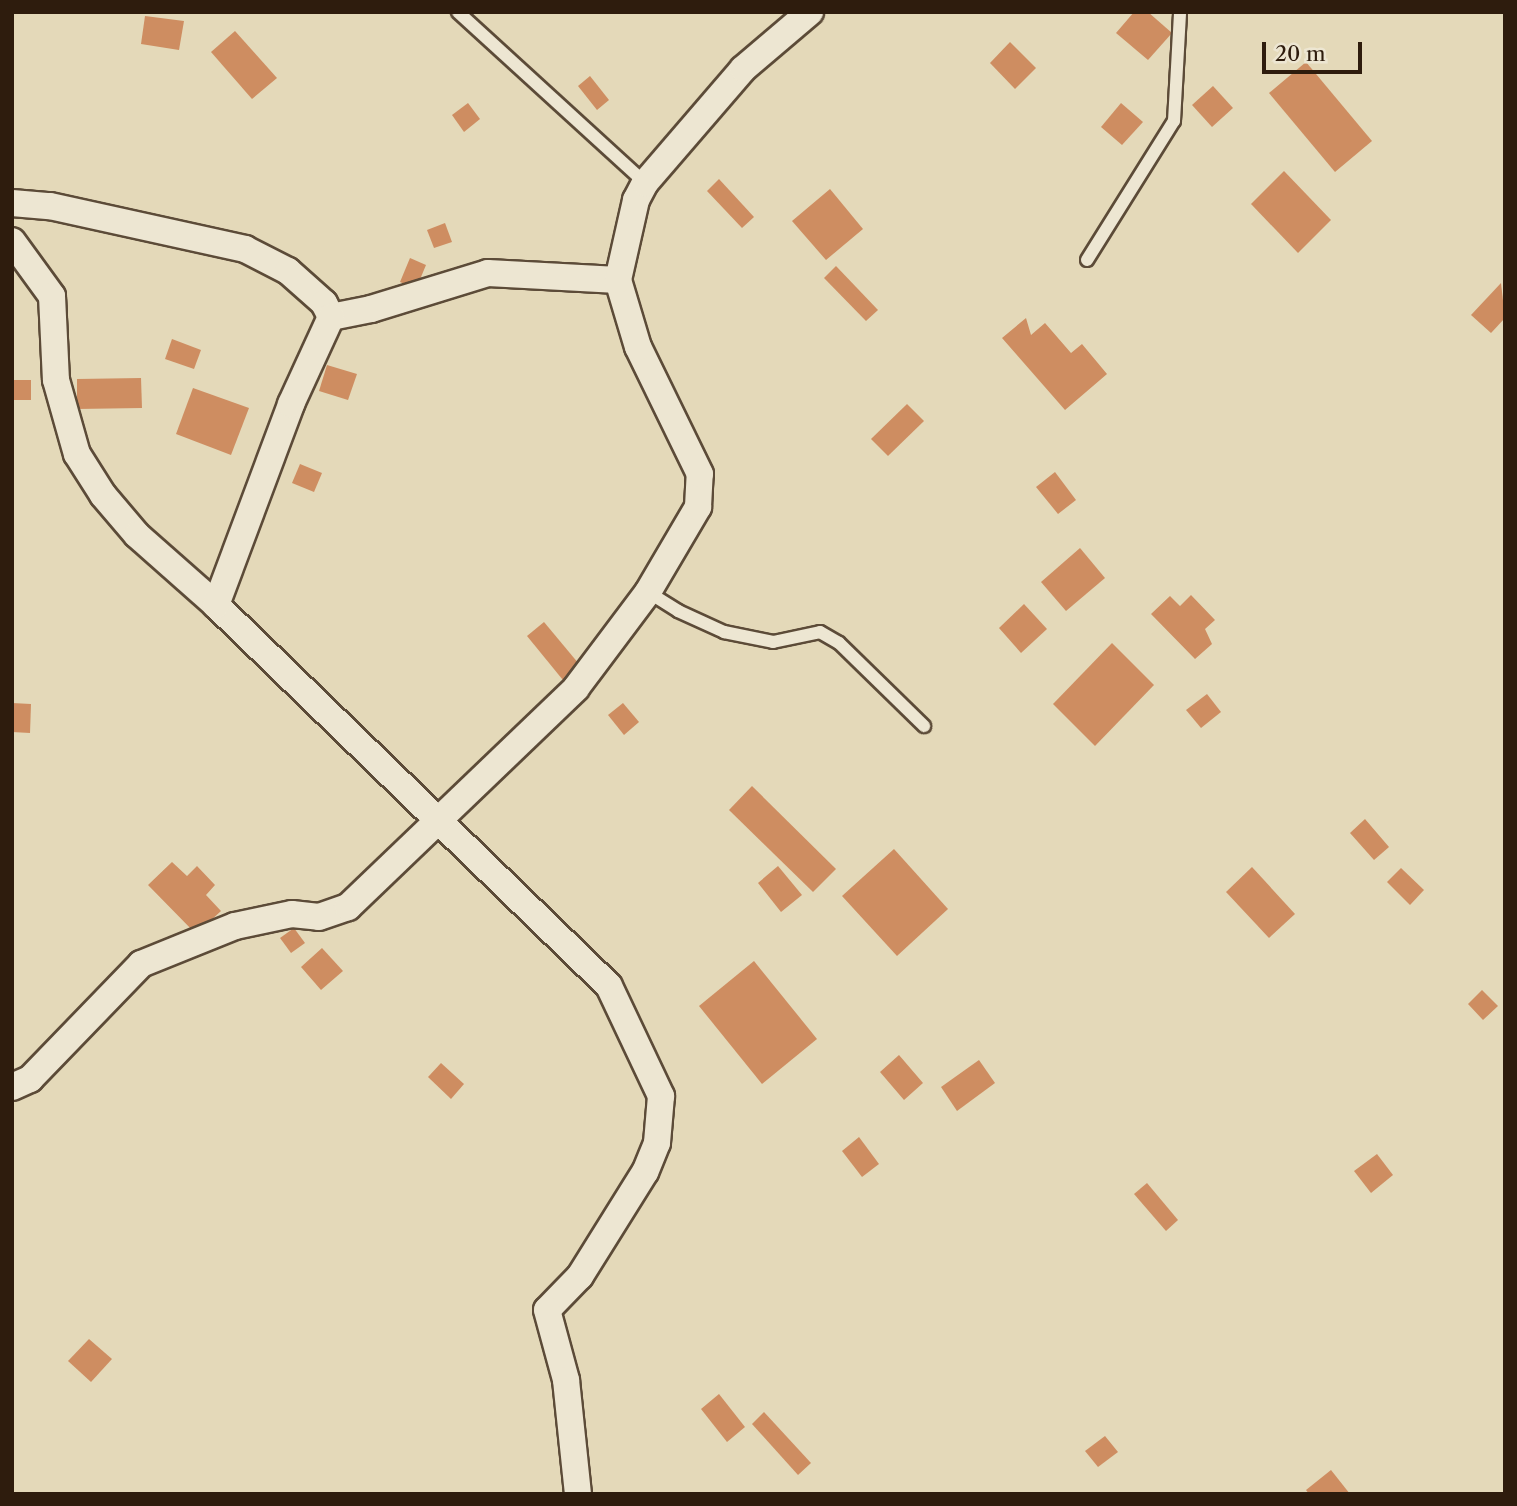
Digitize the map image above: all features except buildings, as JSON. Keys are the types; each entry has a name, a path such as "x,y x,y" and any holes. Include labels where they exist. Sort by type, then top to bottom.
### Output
{"street":[{"path":"12,1087 30,1079 141,964 235,926 292,914 334,914 348,907 576,688 648,592 698,507 700,474 638,347 618,280 636,201 645,183 743,69 810,12"},
{"path":"12,203 50,206 245,249 288,271 324,303 331,317"},
{"path":"12,241 52,296 56,380 77,454 136,535 216,605 609,986 661,1096 657,1143 645,1172 576,1282 547,1310 566,1380 578,1494"},
{"path":"331,317 371,309 488,273 618,280"},
{"path":"216,605 291,404 331,317"}],"lane":[{"path":"458,12 645,183"},
{"path":"1087,260 1174,121 1180,12"},
{"path":"648,592 678,611 724,632 773,642 820,632 839,643 924,726"}]}
